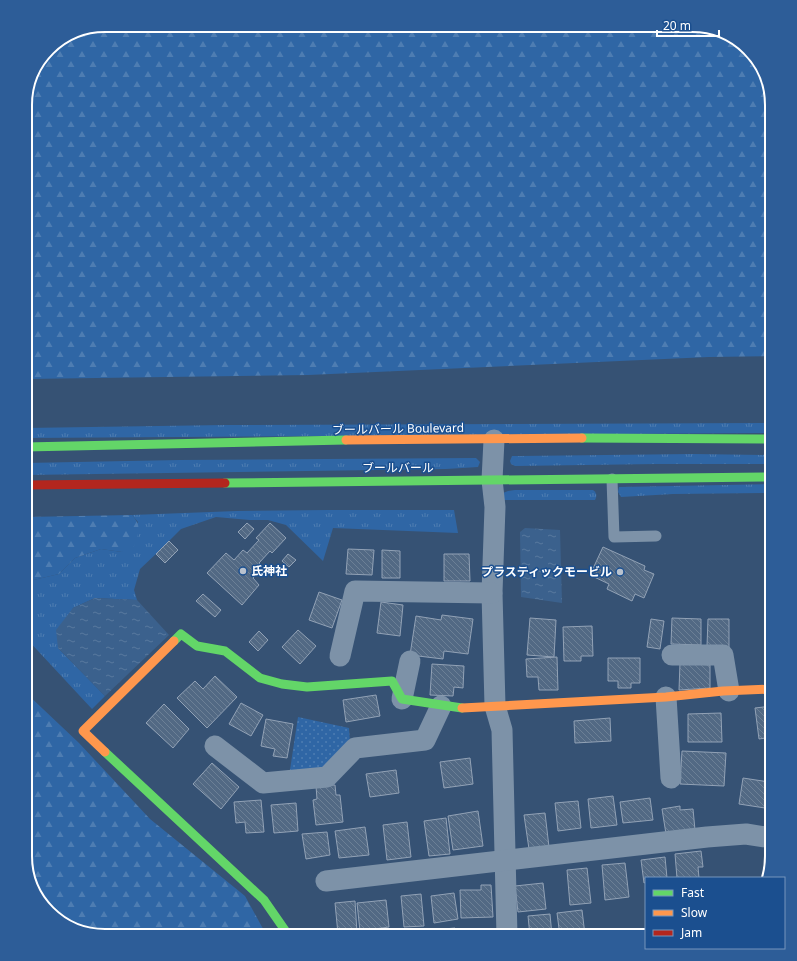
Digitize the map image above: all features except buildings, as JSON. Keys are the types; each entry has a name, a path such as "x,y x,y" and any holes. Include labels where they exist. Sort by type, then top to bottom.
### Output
{"street":[{"name":"ブールバール Boulevard","path":"32,447 161,443 765,439"},
{"path":"494,440 492,480 495,507 492,593 495,706 502,730 507,929"},
{"name":"ブールバール","path":"32,484 765,477"},
{"path":"340,656 355,591 492,593"},
{"path":"284,929 264,900 83,731 181,634 197,646 225,652 260,678 282,684 307,687 392,681 402,699"},
{"path":"672,655 723,655 729,691"},
{"path":"402,699 410,661"},
{"path":"402,699 458,708 666,697 765,689"},
{"path":"666,697 671,778"},
{"path":"215,746 263,783 327,777 355,748 425,740 441,706"},
{"path":"326,881 707,837 746,834 765,837"}],"lane":[{"path":"612,479 614,537 656,536"}],"green space":[{"path":"101,32 696,32 706,33 728,42 744,53 753,65 763,86 765,105 765,356 709,357 308,375 32,379 32,101 34,86 42,69 53,53 65,44 86,34"},
{"path":"765,423 765,433 32,438 32,428 225,425"},
{"path":"693,454 765,455 765,464 515,466 511,464 510,461 512,456"},
{"path":"476,458 480,462 478,467 446,469 32,475 32,463 180,460"},
{"path":"765,484 765,493 673,494 621,497 618,492 619,487"},
{"path":"515,490 593,490 596,496 595,500 500,500 503,493"},
{"path":"454,510 458,533 333,528 323,561 286,525 268,520 216,517 181,529 140,569 134,590 137,600 95,598 73,608 58,648 105,696 92,709 32,645 32,580 59,574 75,558 101,549 122,552 138,522 132,515 237,511"},
{"path":"132,515 138,523 138,535 133,549 122,552 101,549 75,558 59,574 32,580 32,517"},
{"path":"32,699 79,743 150,819 245,896 263,929 105,929 86,927 65,917 57,911 44,896 33,870"},
{"path":"298,717 349,728 350,742 323,770 290,770"}],"water":[{"path":"525,528 560,530 562,603 521,597 520,532"},
{"path":"95,598 137,600 169,635 105,696 58,648 56,630 73,608"}],"traffic: fast":[{"path":"582,438 765,439"},
{"path":"32,447 346,440"},
{"path":"225,483 765,477"},
{"path":"174,641 181,634 197,646 225,651 260,678 282,684 307,687 392,681 402,699 462,708"},
{"path":"105,752 264,900 284,929"}],"traffic: slow":[{"path":"346,440 582,438"},
{"path":"105,752 83,731 174,641"},
{"path":"462,708 666,697 723,691 765,689"}],"traffic: jam":[{"path":"32,485 225,483"}],"place":[{"name":"氏神社","path":"243,571"},
{"name":"プラスティックモービル","path":"620,572"}]}
